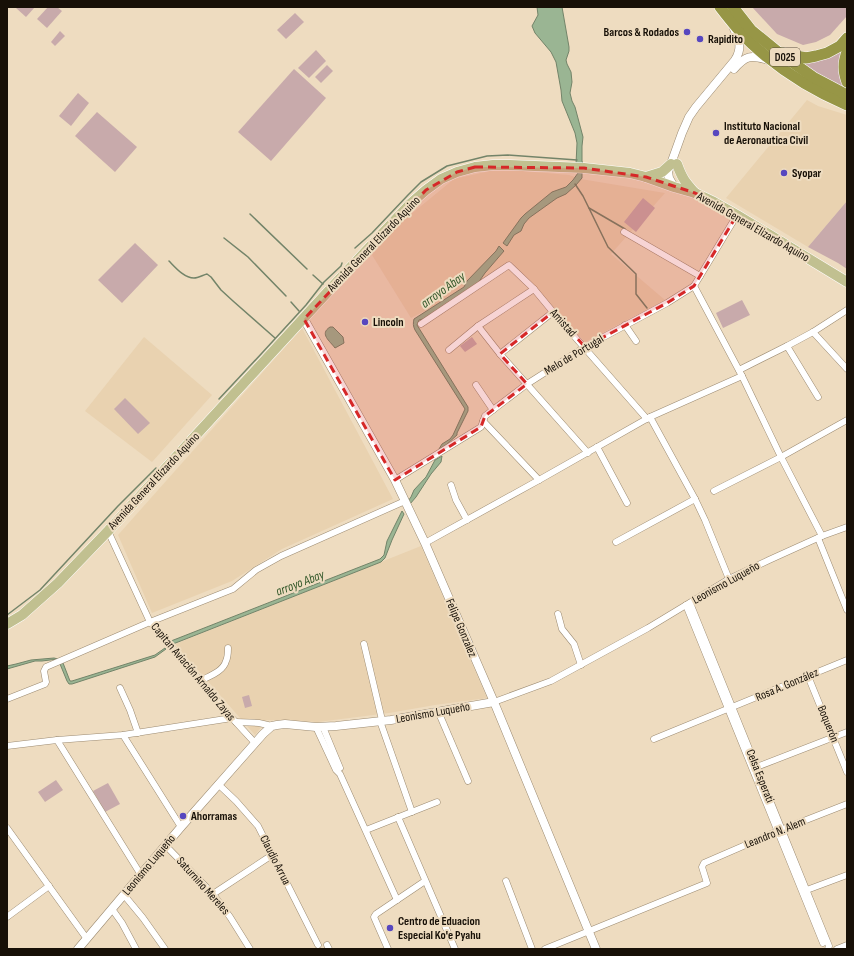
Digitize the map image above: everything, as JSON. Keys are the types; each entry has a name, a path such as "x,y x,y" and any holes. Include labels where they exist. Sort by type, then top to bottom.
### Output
{"highway":[{"name":"D025","path":"720,7 752,43 776,58 847,95"},
{"name":"D025","path":"733,7 751,30 792,75 813,88 847,105"},
{"path":"776,58 806,58 827,53 840,46 847,38"},
{"path":"847,52 844,62 844,70 847,82"}],"main road":[{"path":"646,176 662,172 674,164 684,181 694,193"},
{"name":"Avenida General Elizardo Aquino","path":"7,624 22,615 58,583 108,531 369,247 412,203 441,179 457,172 474,167 493,165 579,168 646,176 694,193 737,215 847,282"}],"street":[{"path":"674,164 682,133 689,117 740,52 739,38 729,18"},
{"path":"670,184 668,175 691,122 700,109 744,59 750,56 776,58"},
{"name":"Melo de Portugal","path":"395,480 481,427 486,416 527,384 585,347 667,303 694,286 737,215"},
{"path":"624,232 700,276"},
{"name":"Amistad","path":"421,324 509,265 512,266 649,418 695,499 729,579"},
{"path":"694,286 741,373 820,537 847,610"},
{"path":"449,350 478,326 534,290"},
{"path":"425,543 649,418 741,373 813,332 847,310"},
{"path":"500,354 553,312"},
{"name":"Felipe Gonzalez","path":"304,319 395,480 425,543 494,702 596,949"},
{"path":"625,325 636,341"},
{"path":"478,326 500,354 588,453"},
{"path":"813,332 847,369"},
{"path":"787,346 818,397"},
{"path":"476,386 493,410"},
{"path":"714,491 781,458 847,420"},
{"path":"483,421 539,480"},
{"path":"597,447 627,503"},
{"path":"451,485 456,500 467,520"},
{"path":"616,542 695,499"},
{"path":"7,699 45,684 44,671 46,667 150,622 233,589 256,570 281,556 405,501"},
{"name":"Leonismo Luqueño","path":"78,949 218,784 272,726 285,724 319,727 381,721 494,702 551,681 648,628 729,579 820,537 847,527"},
{"name":"Capitan Aviación Arnaldo Zayas","path":"108,531 150,622 255,743"},
{"name":"Celsa Esperati","path":"688,604 780,830 825,947 828,949"},
{"path":"558,614 562,629 574,644 581,665"},
{"path":"364,644 381,721 412,812"},
{"path":"200,681 224,666 227,661 228,648"},
{"name":"Rosa A. González","path":"654,740 847,660"},
{"name":"Boquerón","path":"808,676 847,772"},
{"path":"120,688 138,732"},
{"path":"438,712 468,780"},
{"path":"7,746 57,740 123,735 234,720 259,722 272,726"},
{"path":"319,727 340,769 340,774 397,900"},
{"path":"754,768 847,732"},
{"path":"123,735 181,827"},
{"path":"57,740 141,875"},
{"name":"Claudio Arrua","path":"218,784 236,801 258,826 318,944"},
{"path":"366,830 437,802"},
{"name":"Leandro N. Alem","path":"588,931 707,883 702,867 704,864 780,830 847,804"},
{"path":"398,817 455,949"},
{"path":"7,828 87,939"},
{"name":"Saturnino Mereles","path":"166,845 213,894 230,917 250,949"},
{"path":"213,894 272,855"},
{"path":"804,891 847,875"},
{"path":"388,949 374,917 376,912 425,881"},
{"path":"506,881 532,949"},
{"path":"7,917 49,886"},
{"path":"124,895 143,918 165,949"},
{"path":"112,910 122,923 136,949"},
{"path":"545,949 588,931"},
{"path":"837,949 847,945"}],"highlighted area":[{"path":"475,167 584,168 646,177 695,193 737,215 694,286 667,303 585,347 553,312 500,354 527,384 485,416 481,427 395,480 304,319 426,190 457,172"}],"shaded area":[{"path":"35,7 26,17 16,8"},
{"path":"48,7 57,7 62,11 47,28 37,19"},
{"path":"537,7 562,7 569,47 566,60 571,72 572,82 570,93 583,137 583,164 576,164 577,143 575,133 562,101 556,62 551,52 535,33 532,26 538,15"},
{"path":"752,7 847,7 847,16 830,35 816,42 803,45 777,34"},
{"path":"295,13 304,22 286,39 277,30"},
{"path":"60,31 65,36 55,46 51,42"},
{"path":"847,43 844,52 845,84 847,91 794,59"},
{"path":"316,50 326,61 309,78 298,68"},
{"path":"327,65 333,71 321,83 315,77"},
{"path":"294,69 326,98 271,161 238,132"},
{"path":"78,93 89,103 71,126 59,116"},
{"path":"807,100 818,106 847,115 847,201 808,247 726,198"},
{"path":"97,112 137,147 115,172 75,136"},
{"path":"499,169 569,175 581,179 665,193 611,254 665,300 585,342 511,261 466,290 411,318 372,255 399,224 454,179"},
{"path":"578,173 582,173 582,178 576,185 566,194 557,198 529,218 521,231 514,235 507,246 503,243 525,214 552,192 566,187"},
{"path":"643,198 655,208 636,232 624,222"},
{"path":"847,201 847,269 808,247"},
{"path":"135,243 158,265 122,303 98,280"},
{"path":"499,246 504,251 478,283 423,319 419,320 417,325 468,407 468,411 457,435 439,449 442,444 453,435 465,409 415,330 413,324 414,319 464,287 467,281"},
{"path":"742,300 750,315 723,328 716,313"},
{"path":"330,327 333,327 343,337 344,343 335,348 325,335 325,332"},
{"path":"302,328 393,499 282,549 232,581 152,613 118,535"},
{"path":"144,337 212,395 152,462 85,411"},
{"path":"472,337 477,344 465,352 460,346"},
{"path":"125,398 150,423 138,434 114,409"},
{"path":"442,456 441,462 410,504 408,501 414,490 426,477 435,460"},
{"path":"402,511 404,514 385,558 381,562 173,644 171,641 380,559 384,555 387,541"},
{"path":"421,546 487,698 318,722 267,720 255,735 175,644"},
{"path":"165,648 166,649 155,657 72,684 69,684 67,681 60,664 63,663 70,681 72,681 155,655"},
{"path":"58,659 35,661 7,669 7,666 31,660"},
{"path":"249,695 252,706 245,708 242,697"},
{"path":"56,780 63,790 45,802 38,792"},
{"path":"108,783 120,804 105,812 93,791"}],"waterway":[{"path":"355,248 372,233 421,182 447,166 487,156 508,155 577,160"},
{"path":"575,184 583,196 608,247 636,274 636,294 647,308"},
{"path":"589,208 625,229"},
{"path":"250,214 307,269"},
{"path":"224,238 248,257 286,296"},
{"path":"169,261 180,272 190,278 196,278 207,274 221,290 275,338"},
{"path":"219,399 306,305 324,282 341,266 342,263"},
{"path":"313,275 323,284"},
{"path":"291,302 299,311"},
{"path":"7,615 40,590 118,506 156,468"}],"place":[{"name":"Barcos & Rodados","path":"687,32"},
{"name":"Rapidito","path":"700,39"},
{"name":"Instituto Nacional de Aeronautica Civil","path":"716,133"},
{"name":"Syopar","path":"784,173"},
{"name":"Lincoln","path":"365,322"},
{"name":"Ahorramas","path":"183,816"},
{"name":"Centro de Eduacion Especial Ko'e Pyahu","path":"390,928"}],"water label":[{"name":"arroyo Abay","path":"443,290"},
{"name":"arroyo Abay","path":"300,583"}]}
